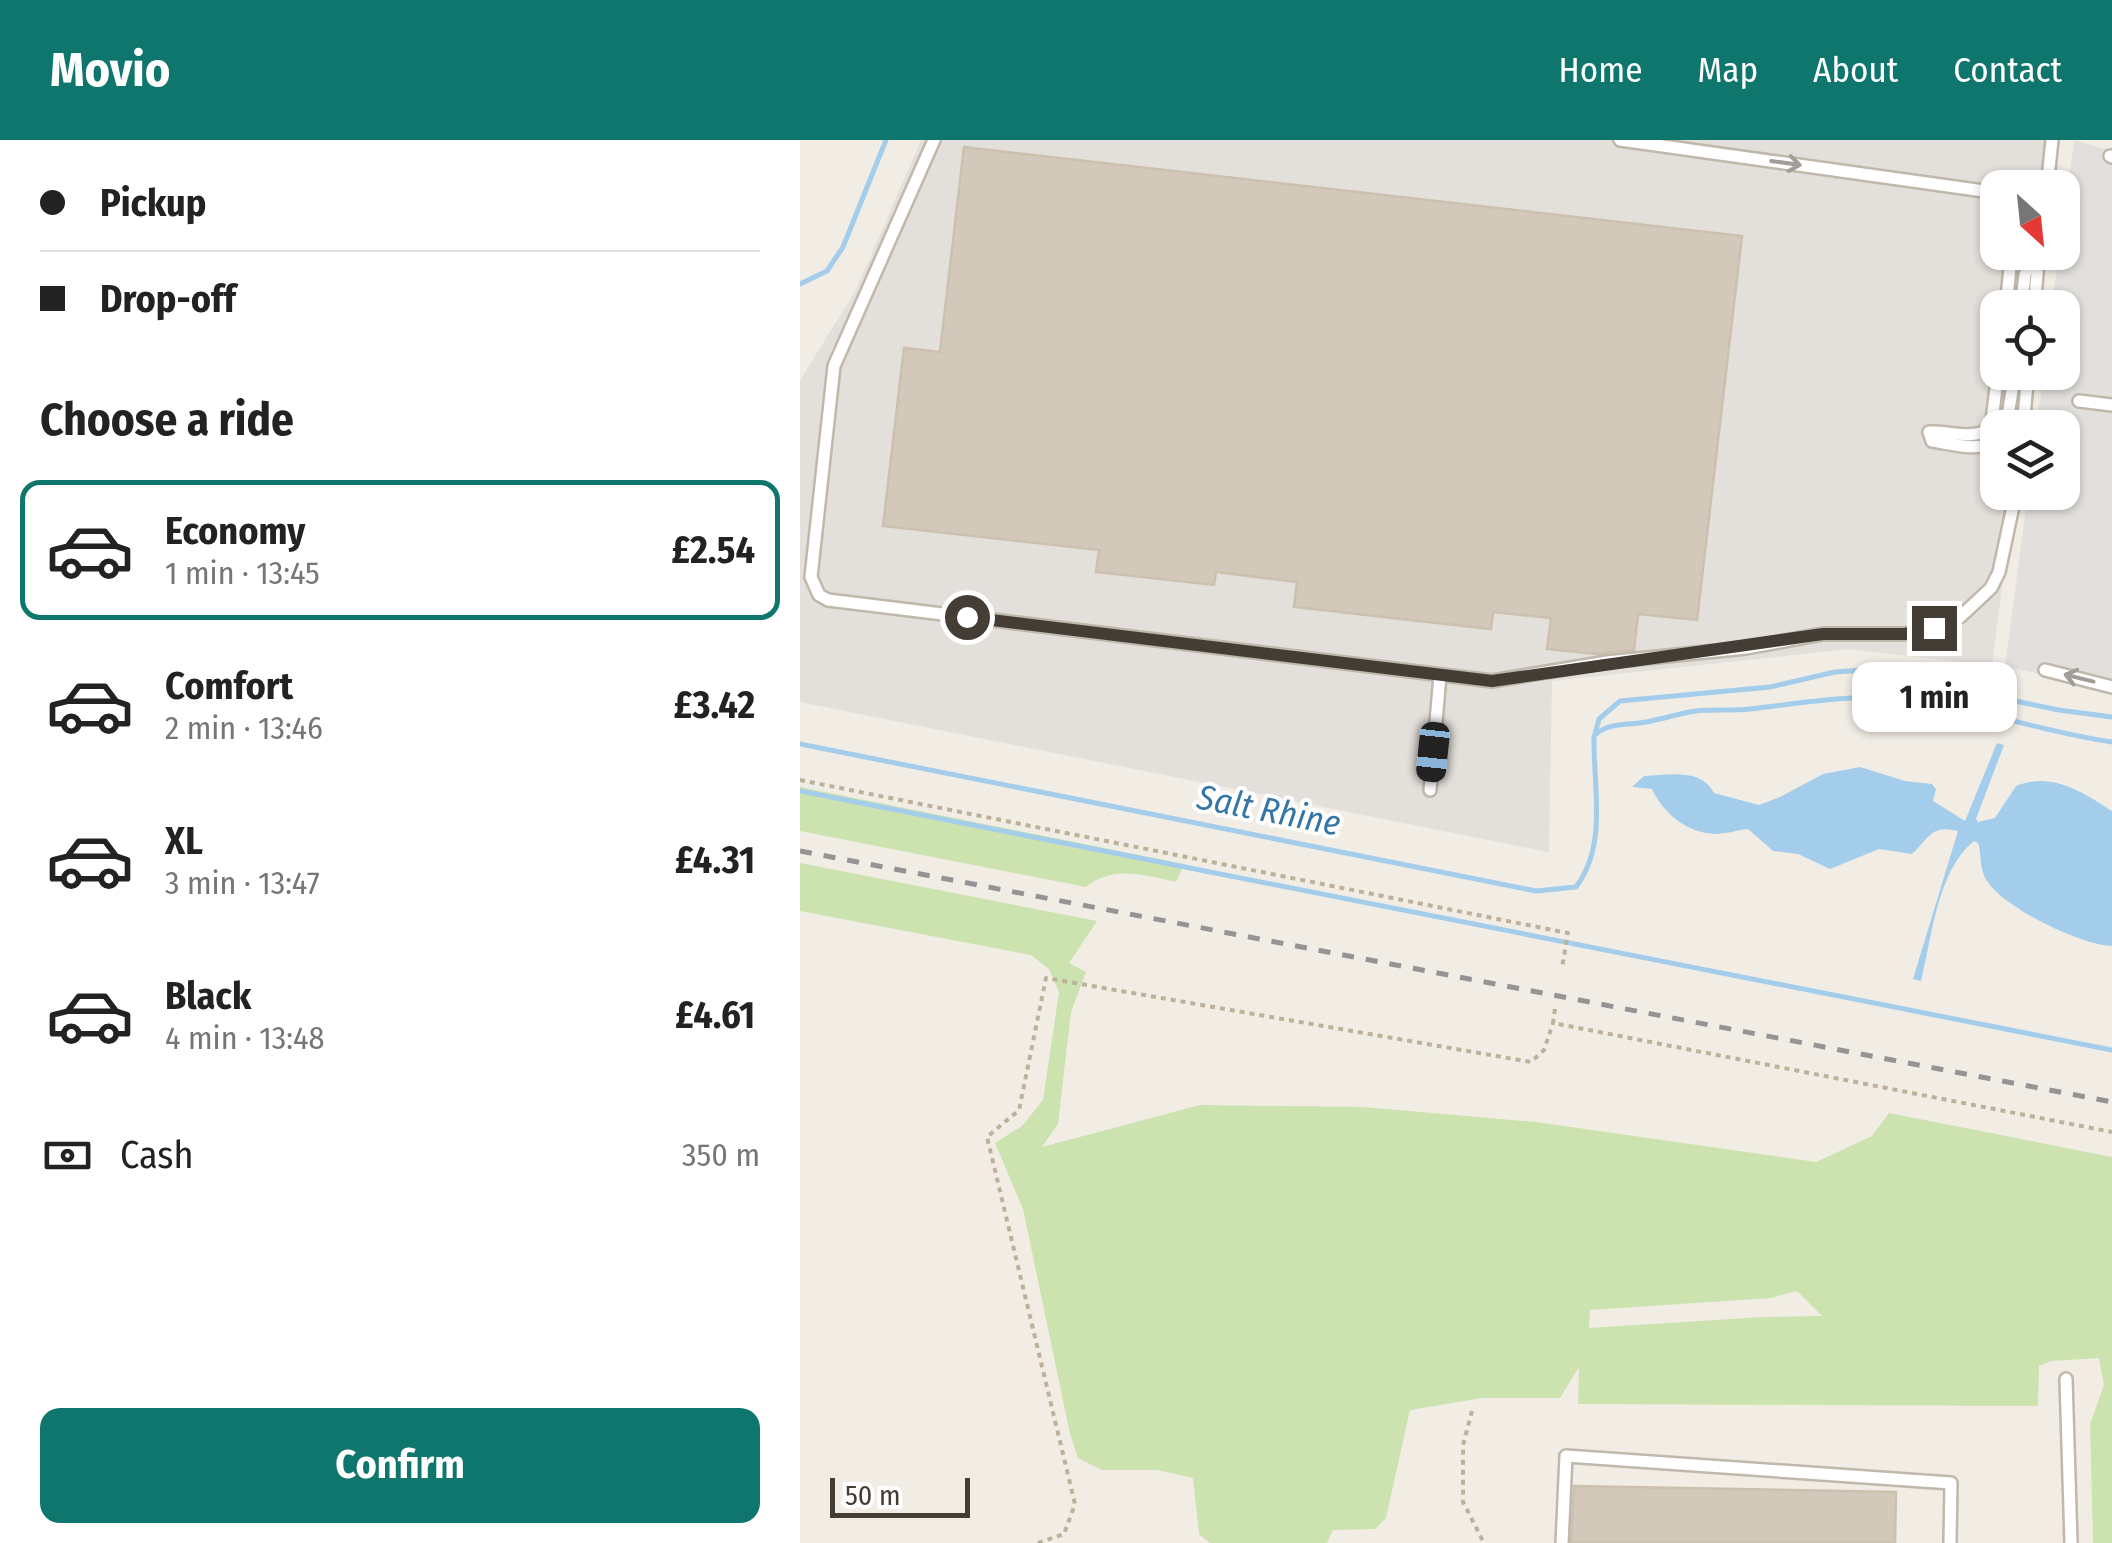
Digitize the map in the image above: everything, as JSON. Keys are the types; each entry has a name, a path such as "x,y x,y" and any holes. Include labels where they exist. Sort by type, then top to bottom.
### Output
{"lane":[{"path":"934,140 834,366 811,576 819,595 837,602 1492,681 1823,634 1905,634 1934,628 1960,616 1990,588 1999,572 2012,510"},
{"path":"1620,140 1980,190"},
{"path":"2049,170 2052,140"},
{"path":"2079,401 2112,406"},
{"path":"1980,435 1930,432 1932,440 1980,447"},
{"path":"2046,670 2112,687"},
{"path":"1430,790 1440,676"},
{"path":"2066,1380 2071,1543"},
{"path":"1562,1543 1566,1456 1951,1482 1950,1543"}],"path":[{"path":"800,780 1567,935 1562,968"},
{"path":"1038,1543 1064,1534 1075,1504 988,1137 1019,1110 1046,978 1531,1062 1544,1050 1555,1009"},
{"path":"1553,1023 2112,1132"},
{"path":"1472,1411 1463,1446 1463,1502 1484,1543"}],"shaded area":[{"path":"921,140 2058,140 2054,170 1980,170 1980,270 2042,270 2039,290 1980,290 1980,390 2027,390 2024,410 1980,410 1980,510 2012,510 1992,666 1849,649 1552,681 1549,852 800,702 800,380 856,290"},
{"path":"2074,140 2112,151 2112,691 2005,666 2026,510 2080,510 2080,410 2039,410 2041,390 2080,390 2080,290 2054,290 2057,270 2080,270 2080,170 2070,170"}],"green space":[{"path":"800,787 1184,864 1176,882 1118,874 1086,887 800,831"},
{"path":"800,863 1097,921 1069,963 1086,972 1071,1012 1058,1124 1042,1147 1200,1105 1364,1107 1536,1122 1816,1162 1872,1136 1889,1113 2112,1157 2112,1543 2093,1543 2090,1424 2104,1385 2099,1358 2051,1361 2039,1366 2038,1406 1578,1404 1579,1367 1560,1398 1482,1398 1410,1410 1386,1518 1375,1529 1333,1530 1327,1543 1210,1543 1199,1534 1193,1478 1157,1470 1102,1470 1078,1458 1070,1434 1023,1209 995,1143 1022,1126 1043,1100 1059,992 1049,969 1031,955 800,911","holes":["1797,1291 1822,1316 1762,1317 1589,1328 1590,1310 1771,1298"]}],"water":[{"path":"1997,743 2004,745 1978,822 1995,818 2016,786 2029,782 2066,786 2112,811 2112,946 2063,932 2009,902 1987,881 1978,843 1974,841 1952,869 1944,887 1921,981 1913,979 1958,831 1936,831 1912,854 1879,849 1830,869 1798,854 1773,851 1748,829 1715,834 1695,830 1669,814 1652,789 1632,787 1644,776 1693,776 1714,793 1759,805 1823,774 1860,767 1905,781 1932,784 1936,789 1933,801 1965,821"}],"building":[{"path":"964,147 1742,236 1697,620 1638,614 1634,650 1597,654 1547,649 1551,618 1493,612 1491,629 1294,607 1297,582 1216,572 1214,585 1096,572 1099,550 883,526 904,348 940,352"},
{"path":"1574,1486 1896,1492 1895,1543 1571,1543"}],"waterway":[{"name":"Salt Rhine","path":"800,284 827,271 843,247 886,140"},
{"name":"Salt Rhine","path":"1595,734 1599,719 1620,701 1770,687 1862,670 2112,717"},
{"name":"Salt Rhine","path":"800,744 1536,891 1576,887 1586,871 1597,814 1594,736 1613,726 1696,711 1883,698 1929,702 2112,742"},
{"path":"800,791 2112,1050"}],"railway":[{"path":"800,851 2112,1102"}],"route":[{"path":"967,617 1492,681 1607,662 1746,648 1823,634 1905,634 1934,628"}]}
